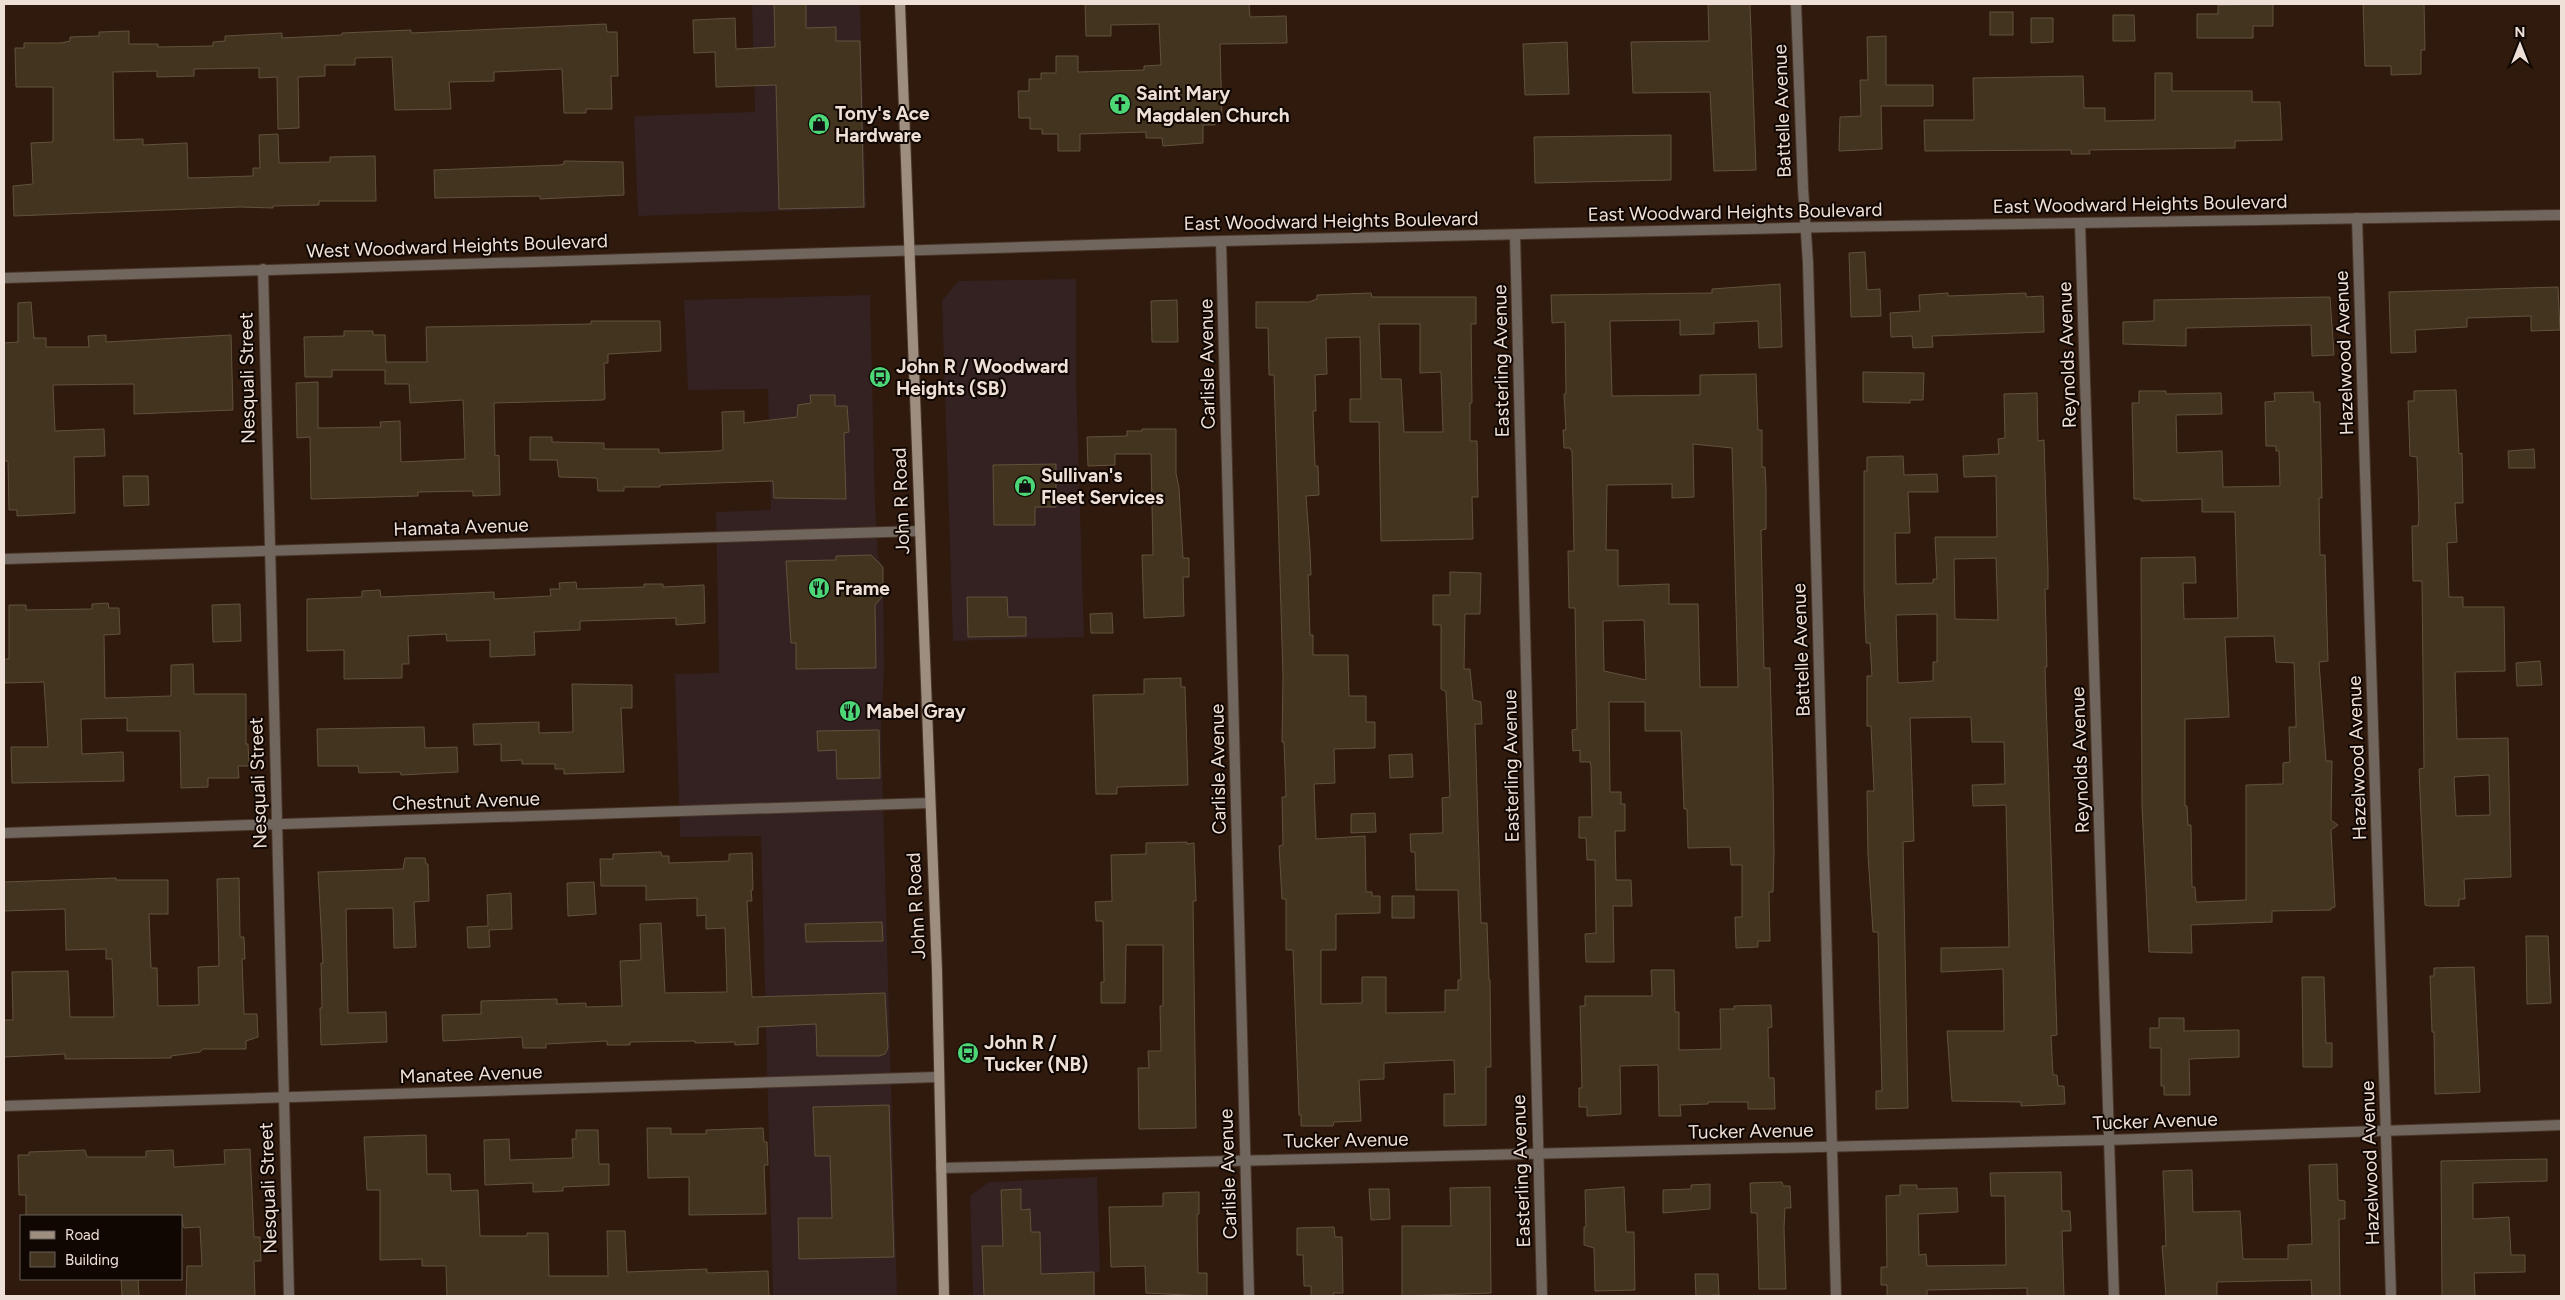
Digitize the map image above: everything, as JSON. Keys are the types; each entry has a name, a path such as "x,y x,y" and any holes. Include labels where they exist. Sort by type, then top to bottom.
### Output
{"main road":[{"name":"John R Road","path":"900,4 929,803 944,1296"}],"street":[{"name":"Battelle Avenue","path":"1796,4 1808,263 1836,1296"},
{"name":"East Woodward Heights Boulevard","path":"910,249 1806,228 2561,215"},
{"name":"Hazelwood Avenue","path":"2357,218 2392,1296"},
{"name":"Reynolds Avenue","path":"2080,223 2114,1296"},
{"name":"Easterling Avenue","path":"1515,235 1542,1296"},
{"name":"Carlisle Avenue","path":"1221,241 1249,1296"},
{"name":"West Woodward Heights Boulevard","path":"4,278 910,249"},
{"name":"Nesquali Street","path":"263,270 289,1296"},
{"name":"Hamata Avenue","path":"4,559 918,531"},
{"name":"Chestnut Avenue","path":"4,833 929,803"},
{"name":"Manatee Avenue","path":"4,1106 938,1077"},
{"name":"Tucker Avenue","path":"941,1168 2108,1140 2561,1125"}],"shaded area":[{"path":"752,4 860,4 866,208 638,216 634,116 755,112"},
{"path":"1076,279 1076,383 1084,637 953,641 942,301 958,281"},
{"path":"870,295 875,503 878,558 883,567 884,668 881,730 897,1296 773,1296 761,836 680,837 675,674 719,673 716,512 771,510 768,389 688,390 684,300"},
{"path":"1097,1177 1100,1272 1095,1272 1095,1296 973,1296 970,1196 989,1182"}],"building":[{"name":"Tony's Ace Hardware","path":"774,4 806,4 806,28 836,27 836,41 860,41 864,207 779,209 776,85 716,87 715,52 694,53 693,20 735,18 736,49 775,47"},
{"name":"Saint Mary Magdalen Church","path":"1085,4 1249,4 1250,17 1286,16 1287,43 1220,44 1222,119 1215,119 1215,125 1203,125 1203,143 1163,146 1162,138 1146,138 1146,132 1080,134 1080,151 1058,151 1058,134 1042,134 1042,129 1030,129 1030,118 1019,118 1018,91 1029,91 1029,79 1041,79 1041,73 1056,73 1056,56 1078,56 1078,72 1144,70 1144,66 1161,65 1159,24 1111,25 1111,36 1086,36"},
{"path":"1708,4 1750,4 1756,170 1714,171 1710,92 1633,93 1631,42 1709,41"},
{"path":"2273,4 2273,26 2253,26 2253,38 2197,38 2197,14 2218,14 2218,5"},
{"path":"2363,4 2424,4 2425,50 2421,50 2421,74 2391,75 2391,66 2365,66"},
{"path":"1990,12 2013,12 2013,35 1990,35"},
{"path":"2113,15 2134,15 2135,41 2113,41"},
{"path":"2031,18 2053,18 2053,42 2031,43"},
{"path":"606,24 607,32 617,32 618,76 611,76 612,109 586,109 586,113 564,113 562,69 494,72 494,81 449,82 451,109 395,110 392,57 355,58 355,65 325,65 325,76 298,77 299,128 278,129 277,77 259,78 259,68 194,69 194,76 157,77 157,71 113,72 114,140 143,139 143,145 187,143 188,178 253,176 253,168 260,168 259,135 278,134 279,163 330,162 330,157 375,156 376,201 319,201 319,205 273,206 273,208 240,207 14,216 13,186 33,184 31,143 53,142 53,87 16,87 15,48 24,48 24,43 61,43 70,41 70,37 99,36 99,32 129,31 129,44 158,44 158,47 213,46 213,42 225,41 225,36 282,33 282,38 411,30 411,33"},
{"path":"1886,36 1886,85 1933,85 1933,106 1881,106 1882,149 1839,151 1840,117 1861,116 1860,80 1868,80 1867,37"},
{"path":"1567,42 1569,94 1525,95 1523,44"},
{"path":"2155,73 2172,73 2172,91 2252,91 2252,102 2280,102 2282,140 2235,141 2235,148 2089,150 2090,154 2071,154 2071,150 1925,151 1924,120 1974,120 1973,78 2083,76 2084,108 2105,108 2105,121 2155,120"},
{"path":"1671,135 1671,180 1535,183 1534,137"},
{"path":"564,161 623,162 624,195 540,199 540,196 435,198 434,170 560,165 564,164"},
{"path":"1865,252 1867,290 1880,289 1881,316 1851,317 1849,253"},
{"path":"1780,284 1782,347 1759,348 1758,321 1714,323 1714,334 1680,335 1680,320 1610,321 1612,396 1700,395 1700,375 1756,374 1758,430 1762,430 1762,467 1765,467 1766,488 1766,529 1761,530 1764,668 1770,668 1773,778 1774,853 1773,892 1769,892 1770,941 1758,941 1758,947 1736,948 1735,917 1742,917 1742,865 1731,865 1730,847 1688,848 1687,809 1684,809 1681,731 1645,731 1645,702 1609,702 1610,792 1621,792 1621,804 1625,804 1625,831 1615,831 1616,880 1631,880 1632,906 1613,906 1614,962 1586,962 1585,934 1596,933 1595,860 1587,860 1586,838 1579,838 1579,817 1592,817 1591,766 1590,762 1580,762 1580,750 1573,751 1572,730 1577,729 1575,608 1569,608 1568,551 1574,551 1572,452 1570,448 1564,448 1563,430 1566,430 1564,394 1566,394 1565,322 1552,323 1551,295 1712,293 1712,289","holes":["1693,444 1732,448 1738,687 1700,687 1698,604 1669,604 1669,584 1618,586 1618,550 1606,550 1607,485 1672,484 1672,498 1694,497","1644,620 1646,680 1604,671 1603,621"]},
{"path":"2558,287 2560,330 2531,331 2531,316 2467,318 2467,327 2415,330 2416,352 2391,353 2389,292"},
{"path":"1371,293 1372,297 1476,297 1476,324 1471,324 1472,403 1470,403 1470,441 1477,441 1478,497 1472,497 1473,539 1381,541 1379,422 1350,422 1350,399 1361,399 1360,337 1326,338 1327,374 1315,375 1316,411 1313,411 1315,466 1318,466 1319,495 1306,496 1311,575 1308,575 1310,635 1313,635 1313,655 1348,655 1349,696 1366,696 1366,722 1375,722 1375,748 1334,749 1335,783 1314,784 1316,839 1365,836 1366,892 1372,892 1372,896 1380,896 1380,913 1336,914 1336,950 1321,950 1321,1004 1362,1003 1362,977 1386,977 1386,1013 1445,1012 1445,990 1458,990 1458,980 1461,980 1458,890 1416,890 1415,852 1411,852 1410,834 1443,833 1442,798 1450,797 1446,692 1441,689 1441,625 1433,625 1433,595 1450,595 1450,572 1481,573 1480,614 1465,614 1464,669 1470,669 1473,700 1481,702 1482,724 1475,724 1481,923 1487,923 1490,980 1491,1067 1486,1067 1486,1125 1444,1126 1444,1094 1455,1094 1454,1060 1384,1063 1384,1079 1359,1080 1361,1121 1334,1122 1333,1126 1301,1126 1293,950 1286,950 1286,899 1282,899 1279,846 1283,845 1282,797 1286,797 1284,742 1282,742 1283,676 1274,375 1269,375 1268,328 1256,328 1256,302 1309,302 1317,299 1317,295","holes":["1379,324 1420,324 1420,373 1441,372 1443,432 1404,432 1401,379 1381,379"]},
{"path":"1948,293 1948,296 2026,293 2026,297 2043,296 2044,332 1932,336 1933,347 1913,348 1912,336 1891,337 1890,313 1920,311 1919,295"},
{"path":"2330,297 2334,355 2312,356 2311,325 2186,328 2186,346 2123,344 2123,322 2154,321 2154,300"},
{"path":"1177,300 1178,342 1152,342 1151,301"},
{"path":"31,302 34,338 46,338 46,347 89,347 88,336 106,335 106,342 231,335 233,410 134,414 134,384 53,385 55,431 104,429 105,456 74,457 75,513 17,516 17,510 9,510 8,461 4,461 4,343 18,342 18,303"},
{"path":"591,321 660,321 661,351 608,354 608,363 604,363 605,399 603,400 494,403 495,456 499,455 500,495 473,496 473,491 418,492 418,496 311,499 310,437 297,438 296,383 318,382 318,428 381,427 380,422 400,421 401,462 465,459 463,400 410,403 409,384 385,384 385,370 332,370 332,377 305,377 304,337 344,336 344,331 373,331 373,335 385,335 386,362 427,362 426,327 591,324"},
{"path":"1863,372 1924,373 1923,400 1910,400 1910,403 1863,402"},
{"path":"2456,390 2459,454 2462,453 2463,503 2455,503 2457,542 2447,543 2449,597 2463,597 2463,607 2504,607 2505,671 2455,672 2457,739 2508,738 2511,877 2464,879 2465,899 2459,899 2459,906 2425,905 2419,769 2424,768 2422,581 2413,581 2412,526 2418,526 2419,519 2417,457 2410,456 2408,401 2414,401 2414,391","holes":["2489,775 2490,815 2456,816 2454,777"]},
{"path":"2139,391 2166,391 2166,394 2221,393 2222,414 2176,415 2177,453 2222,451 2223,487 2280,486 2279,451 2276,451 2276,446 2266,446 2265,402 2275,401 2274,393 2313,392 2314,402 2320,402 2322,498 2319,498 2320,555 2325,555 2328,661 2319,662 2326,761 2332,761 2331,820 2338,825 2331,830 2335,907 2331,908 2331,910 2272,911 2272,922 2191,925 2192,953 2149,952 2142,806 2141,558 2195,557 2196,583 2183,583 2184,619 2238,618 2235,512 2202,512 2202,499 2141,501 2141,499 2134,499 2132,403 2139,403","holes":["2274,636 2276,662 2294,663 2296,727 2289,727 2290,762 2283,763 2283,784 2246,785 2246,900 2196,902 2195,887 2192,887 2191,825 2188,825 2187,806 2185,806 2185,719 2229,717 2225,637"]},
{"path":"2037,393 2038,441 2044,440 2048,570 2048,589 2045,589 2047,667 2045,667 2057,1035 2051,1036 2053,1075 2057,1075 2058,1086 2064,1086 2065,1104 2021,1106 2021,1102 1952,1101 1947,1031 2004,1031 2003,969 1941,972 1941,948 2009,947 2006,805 1973,806 1972,785 2005,784 2004,742 1972,742 1971,717 1910,718 1914,841 1903,842 1908,1108 1876,1109 1876,1091 1882,1091 1878,932 1873,932 1868,854 1867,791 1874,791 1871,726 1867,726 1867,676 1872,676 1870,643 1866,643 1864,471 1867,471 1867,457 1903,456 1904,475 1937,474 1938,492 1908,492 1910,533 1895,533 1896,584 1933,583 1933,579 1937,579 1935,537 1997,537 1996,476 1964,477 1963,456 1999,454 1998,439 2005,438 2004,394","holes":["1996,558 1998,620 1955,619 1954,559","1937,614 1937,662 1933,662 1933,681 1898,683 1896,615"]},
{"path":"810,395 835,395 835,406 847,406 849,432 844,433 846,499 774,498 773,481 624,487 624,491 598,491 597,478 559,477 557,460 530,460 530,437 552,437 552,442 604,443 604,449 659,449 659,453 723,450 722,412 744,411 744,423 797,417 798,405 811,403"},
{"path":"1142,429 1176,429 1176,473 1179,488 1183,558 1189,558 1189,577 1183,577 1184,616 1144,618 1142,555 1153,555 1151,454 1115,454 1115,465 1088,466 1087,437 1127,436 1127,431 1142,431"},
{"path":"2534,449 2535,468 2509,468 2508,451"},
{"name":"Sullivan's Fleet Services","path":"1056,464 1056,507 1035,507 1035,525 994,525 993,465"},
{"path":"123,476 148,476 149,505 124,506"},
{"path":"871,555 883,567 883,596 875,605 876,668 796,669 796,643 791,643 786,561 836,560 836,556"},
{"path":"576,582 577,589 644,587 644,584 663,584 663,587 704,585 705,623 676,625 676,618 580,621 580,630 534,632 535,655 490,657 490,640 447,641 446,634 408,636 409,664 402,664 402,678 344,679 344,650 307,651 307,599 362,597 362,591 380,590 381,597 494,592 494,599 551,596 550,589 560,589 559,583"},
{"path":"967,597 1007,597 1008,617 1026,617 1026,636 968,637"},
{"path":"108,603 109,608 119,608 120,634 104,635 105,698 171,696 171,665 193,664 194,694 246,694 246,744 248,744 249,766 238,766 239,778 208,778 208,787 181,788 180,731 127,731 127,718 81,719 82,754 123,752 124,781 12,783 11,747 48,747 44,682 4,683 4,659 9,659 9,605 26,605 26,610 92,609 92,604"},
{"path":"240,604 241,641 213,642 212,605"},
{"path":"1112,613 1113,633 1091,633 1090,614"},
{"path":"2540,661 2542,685 2517,686 2516,663"},
{"path":"1181,678 1181,687 1185,687 1188,785 1117,787 1117,794 1096,794 1093,695 1144,694 1144,679"},
{"path":"572,684 632,685 632,708 621,708 624,772 564,774 564,769 555,769 555,764 522,764 522,760 501,761 501,744 474,745 473,724 539,722 539,733 573,732"},
{"path":"424,727 425,748 457,747 458,772 401,775 400,772 359,773 358,766 318,766 317,729"},
{"path":"879,730 880,778 837,779 836,750 818,751 817,731"},
{"path":"1412,754 1413,777 1390,778 1389,755"},
{"path":"1375,813 1376,832 1351,833 1351,814"},
{"path":"1187,842 1187,844 1194,843 1196,901 1193,901 1196,1128 1139,1129 1138,1068 1149,1068 1148,1051 1161,1051 1160,1006 1163,1006 1163,945 1126,945 1125,1003 1101,1003 1101,982 1104,982 1103,921 1096,921 1095,902 1112,901 1111,855 1146,854 1146,843"},
{"path":"661,852 662,856 669,856 669,863 729,861 729,854 752,853 752,901 747,901 752,997 885,993 888,1048 885,1054 879,1056 817,1056 816,1024 758,1027 758,1044 735,1045 735,1042 695,1043 695,1041 630,1042 630,1045 607,1045 607,1041 546,1044 546,1048 523,1048 522,1037 443,1041 442,1015 481,1014 481,1001 557,999 557,1004 586,1003 586,1007 622,1006 620,961 641,960 640,924 661,923 665,993 727,992 725,928 706,929 706,915 697,916 697,898 646,900 646,886 601,886 600,859 613,859 613,854"},
{"path":"405,858 425,858 426,864 428,864 429,901 414,902 416,947 394,948 393,908 346,909 348,1013 386,1012 387,1042 321,1045 321,963 323,963 318,872 403,869"},
{"path":"116,878 116,880 168,880 168,914 149,914 151,968 157,968 158,1006 199,1005 198,967 219,966 217,879 239,878 240,937 244,937 245,959 242,959 244,1014 257,1014 258,1037 246,1041 246,1049 203,1049 200,1052 171,1056 171,1058 65,1059 65,1054 4,1057 4,1020 13,1020 12,972 68,971 70,1017 114,1017 112,959 106,959 106,949 66,950 65,909 4,911 4,882"},
{"path":"594,882 596,914 568,916 567,883"},
{"path":"511,893 512,929 489,930 490,947 468,948 467,927 488,926 487,895"},
{"path":"1392,896 1414,896 1414,918 1392,918"},
{"path":"882,922 883,941 806,942 805,924"},
{"path":"2526,936 2548,936 2551,1003 2527,1004"},
{"path":"2474,967 2480,1092 2435,1094 2434,1032 2432,1032 2430,976 2434,976 2434,968"},
{"path":"1651,970 1674,970 1675,1012 1679,1012 1679,1050 1721,1049 1720,1009 1734,1009 1734,1006 1771,1005 1772,1027 1768,1028 1769,1078 1774,1078 1775,1109 1748,1109 1748,1102 1708,1102 1708,1104 1680,1105 1681,1116 1659,1116 1658,1065 1620,1066 1621,1114 1587,1116 1587,1107 1579,1107 1579,1088 1582,1088 1580,1006 1585,1006 1585,996 1652,996"},
{"path":"2302,977 2324,977 2326,1043 2332,1043 2332,1067 2303,1067"},
{"path":"2159,1018 2184,1018 2184,1031 2239,1030 2239,1057 2189,1059 2190,1095 2164,1095 2164,1086 2161,1086 2161,1048 2150,1048 2150,1028 2159,1028"},
{"path":"889,1105 894,1257 799,1259 798,1218 832,1218 830,1156 815,1156 813,1107"},
{"path":"647,1128 671,1128 671,1134 706,1134 706,1130 763,1128 764,1142 767,1142 768,1165 764,1165 766,1214 689,1215 689,1177 648,1178"},
{"path":"576,1130 598,1130 599,1164 609,1164 609,1185 563,1187 563,1191 533,1192 533,1183 485,1185 484,1140 509,1139 510,1160 573,1158 572,1139 576,1139"},
{"path":"426,1135 427,1174 450,1174 451,1191 478,1190 480,1236 527,1236 527,1233 548,1233 549,1276 608,1276 607,1231 625,1231 627,1272 707,1269 707,1273 768,1271 769,1296 447,1296 446,1266 422,1266 422,1259 380,1260 380,1190 367,1190 364,1137"},
{"path":"250,1149 254,1237 260,1237 261,1261 254,1261 255,1296 186,1296 187,1266 202,1266 200,1227 184,1228 182,1215 26,1215 26,1195 19,1195 18,1155 29,1155 29,1152 85,1150 87,1157 146,1157 146,1151 173,1150 174,1167 225,1164 224,1150"},
{"path":"2547,1159 2547,1181 2473,1183 2473,1219 2509,1217 2511,1255 2525,1255 2525,1272 2474,1273 2475,1296 2442,1296 2441,1161"},
{"path":"2337,1164 2338,1200 2345,1201 2345,1219 2339,1219 2340,1296 2312,1296 2311,1280 2217,1282 2217,1296 2166,1296 2162,1246 2166,1246 2163,1171 2192,1170 2193,1212 2240,1211 2243,1259 2288,1259 2288,1245 2312,1244 2309,1165"},
{"path":"2061,1172 2062,1211 2070,1211 2071,1231 2062,1231 2064,1296 2027,1296 2027,1288 1927,1290 1927,1296 1887,1296 1887,1285 1881,1285 1881,1267 1887,1267 1886,1196 1900,1195 1900,1185 1917,1185 1917,1189 1957,1188 1958,1212 1918,1214 1919,1255 1926,1254 1927,1266 2006,1265 2005,1196 1991,1196 1990,1173"},
{"path":"1782,1182 1783,1186 1790,1186 1791,1208 1785,1208 1786,1289 1759,1289 1757,1213 1751,1213 1750,1183"},
{"path":"1710,1184 1710,1209 1663,1213 1663,1190 1691,1189 1691,1185"},
{"path":"1490,1187 1491,1293 1402,1296 1402,1226 1451,1226 1450,1188"},
{"path":"1624,1187 1626,1232 1634,1232 1635,1290 1595,1291 1594,1248 1584,1245 1584,1227 1586,1227 1585,1190"},
{"path":"1021,1189 1021,1210 1030,1209 1031,1232 1040,1232 1041,1274 1094,1272 1094,1296 984,1296 982,1246 1003,1246 1001,1190"},
{"path":"1369,1189 1389,1189 1390,1219 1371,1220"},
{"path":"1199,1192 1199,1214 1197,1214 1198,1273 1207,1273 1207,1296 1146,1293 1145,1266 1111,1267 1109,1207 1163,1206 1163,1193"},
{"path":"1334,1227 1335,1237 1342,1237 1343,1293 1333,1293 1334,1296 1311,1296 1311,1286 1304,1286 1303,1255 1297,1255 1297,1228"},
{"path":"1695,1274 1718,1274 1719,1295 1696,1296"},
{"path":"121,1280 138,1280 139,1296 122,1296"}],"place":[{"name":"Saint Mary Magdalen Church","path":"1120,104"},
{"name":"Tony's Ace Hardware","path":"819,124"},
{"name":"John R / Woodward Heights (SB)","path":"880,377"},
{"name":"Sullivan's Fleet Services","path":"1025,486"},
{"name":"Frame","path":"819,588"},
{"name":"Mabel Gray","path":"850,711"},
{"name":"John R / Tucker (NB)","path":"968,1053"}]}
